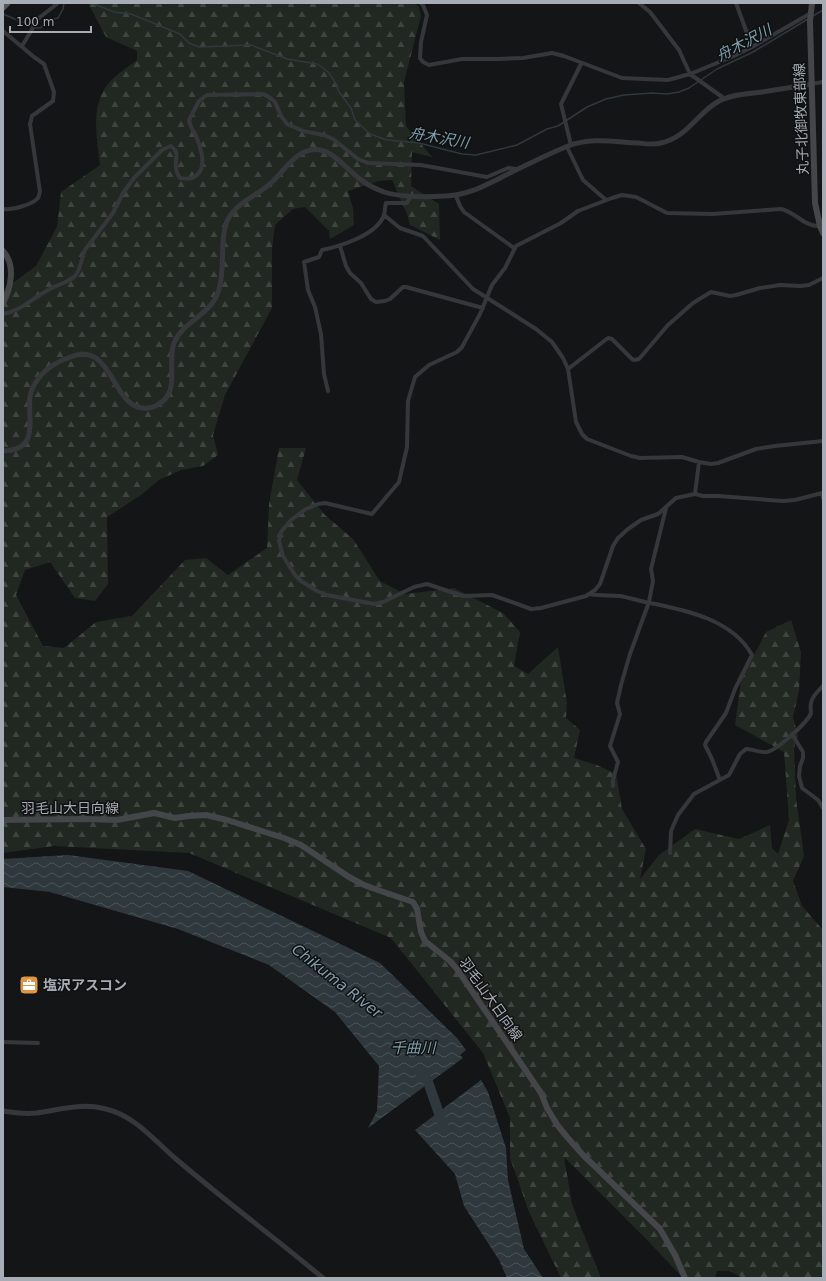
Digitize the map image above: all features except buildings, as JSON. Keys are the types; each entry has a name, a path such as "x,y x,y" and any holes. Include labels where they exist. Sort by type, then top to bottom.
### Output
{"main road":[{"path":"3,7 7,3"},
{"name":"丸子北御牧東部線","path":"812,3 812,84 816,203 822,227"},
{"path":"3,251 9,260 11,273 9,288 3,303"},
{"name":"羽毛山大日向線","path":"3,820 118,820 154,813 175,818 206,815 228,820 284,838 300,845 356,880 372,888 413,902 417,910 421,932 425,941 450,961 457,969 541,1093 547,1108 558,1126 583,1155 660,1229 686,1278"}],"street":[{"path":"22,46 39,18 58,3"},
{"path":"421,3 427,15 421,42 420,58 429,66 462,58 523,58 552,53 564,56 581,64 622,78 668,80 690,74 752,47 811,13"},
{"path":"639,3 650,12 679,50 690,74 725,98"},
{"path":"736,3 752,47"},
{"path":"3,31 44,64 54,92 53,101 32,116 30,124 40,192 37,199 28,204 10,210 3,209"},
{"path":"581,64 561,104 569,146 583,180 606,200"},
{"path":"3,451 17,449 26,440 31,428 30,395 37,381 54,365 73,355 87,354 93,356 104,365 130,403 137,407 145,409 150,408 164,400 171,389 171,354 177,337 187,325 209,308 218,295 224,237 229,217 234,210 271,183 300,154 307,151 321,150 335,157 361,180 374,188 388,193 411,196 456,196 474,190 569,146 585,142 607,140 622,143 662,143 682,134 716,103 725,98 823,82"},
{"path":"3,314 13,312 40,294 74,277 85,250 110,218 126,189 134,178 162,150 171,146 176,152 176,170 180,178 192,178 197,175 201,167 202,156 189,120 199,101 207,95 263,94 275,102 281,116 287,124 303,131 324,135 358,159 368,163 421,165 487,177 508,168 517,170"},
{"path":"328,391 324,374 321,334 315,307 308,290 304,262 319,257 322,250 340,246 372,230 378,225 384,215 386,203 407,203 411,196"},
{"path":"456,196 464,212 514,248"},
{"path":"822,227 813,226 791,212 781,209 712,214 667,213 636,197 622,196 606,200 578,211 561,223 541,234 521,242 514,248 505,268 492,285 483,308 462,347 457,352 429,365 415,377 408,401 405,459 399,482 394,489 372,514 325,503 306,508 291,520 281,532 279,541 283,556 295,574 311,588 321,593 374,604 383,602 414,587 428,584 463,596 492,595 531,609 542,608 589,594 600,584 613,546 618,538 641,520 658,514 676,498 695,494 703,496 783,501 795,500 822,493 823,498"},
{"path":"384,215 400,228 423,236 474,289 545,336 558,349 568,369 576,422 582,434 587,439 600,445 640,458 682,457 711,464 718,463 756,449 823,441"},
{"path":"340,246 346,266 350,273 361,283 372,299 376,302 390,299 400,289 406,287 483,308"},
{"path":"568,369 608,338 612,339 632,359 640,360 668,325 693,303 711,292 730,296 760,288 780,285 809,285 823,278"},
{"path":"695,494 699,462"},
{"path":"613,786 613,780 618,762 610,746 620,714 617,703 630,654 649,602 653,581 651,569 666,508"},
{"path":"589,594 620,596 695,613 711,619 729,630 745,644 752,655 735,689 726,713 705,745 720,780"},
{"path":"670,853 671,831 678,815 694,794 729,775 743,751 746,749 762,752 773,750 792,734 811,713 811,703 813,697 823,686"},
{"path":"792,734 803,752 799,776 802,788 818,800 823,808"},
{"path":"3,1042 38,1043"},
{"path":"3,1111 35,1113 88,1106 105,1108 121,1114 137,1123 176,1159 323,1278"}],"green space":[{"path":"88,3 415,3 419,7 421,16 404,82 406,126 432,157 412,152 411,186 439,204 440,240 410,225 407,214 392,180 379,181 348,191 353,208 354,225 330,239 329,231 305,207 293,209 275,225 272,249 272,308 225,395 213,435 218,455 203,466 181,470 159,480 141,495 107,517 108,584 95,601 75,598 50,562 25,570 16,595 43,646 64,648 96,622 132,616 185,560 206,558 228,575 267,548 269,504 279,448 306,448 297,480 325,515 353,539 380,581 405,594 454,588 503,613 520,632 514,666 528,674 558,647 567,703 566,718 580,730 574,758 597,765 616,774 622,809 646,849 640,879 659,855 695,829 739,839 770,825 772,848 778,854 789,820 784,752 735,725 741,680 766,632 791,620 801,652 799,691 793,717 798,736 794,748 796,798 804,856 793,881 802,906 823,930 823,1278 743,1278 729,1271 717,1271 715,1278 683,1278 564,1157 572,1204 601,1278 561,1278 529,1212 510,1158 510,1118 483,1053 391,938 189,853 54,846 3,853 3,290 36,266 57,227 61,192 100,165 96,123 102,93 117,75 137,60 137,51 106,37"}],"water":[{"name":"千曲川","path":"68,855 188,871 380,963 457,1038 466,1050 460,1055 463,1058 368,1128 377,1111 379,1066 335,1012 269,965 178,929 50,892 3,887 3,859"},
{"path":"481,1080 488,1092 506,1148 508,1180 524,1249 543,1278 507,1278 499,1260 464,1206 455,1174 415,1130"}],"waterway":[{"name":"舟木沢川","path":"3,14 36,28 41,28 47,20 58,18 63,9 64,3"},
{"name":"舟木沢川","path":"92,3 114,12 131,14 180,34 189,43 199,47 251,45 287,59 317,64 328,72 335,82 339,92 351,108 355,120 370,134 387,140 419,143 462,154 476,155 517,145 547,129 558,126 587,107 606,99 624,95 652,93 667,94 679,92 689,88 717,69 753,52 808,19"},
{"name":"舟木沢川","path":"813,16 823,10"},
{"name":"Chikuma River","path":"421,1074 427,1079 443,1125"}],"place":[{"name":"塩沢アスコン","path":"29,985"}]}
